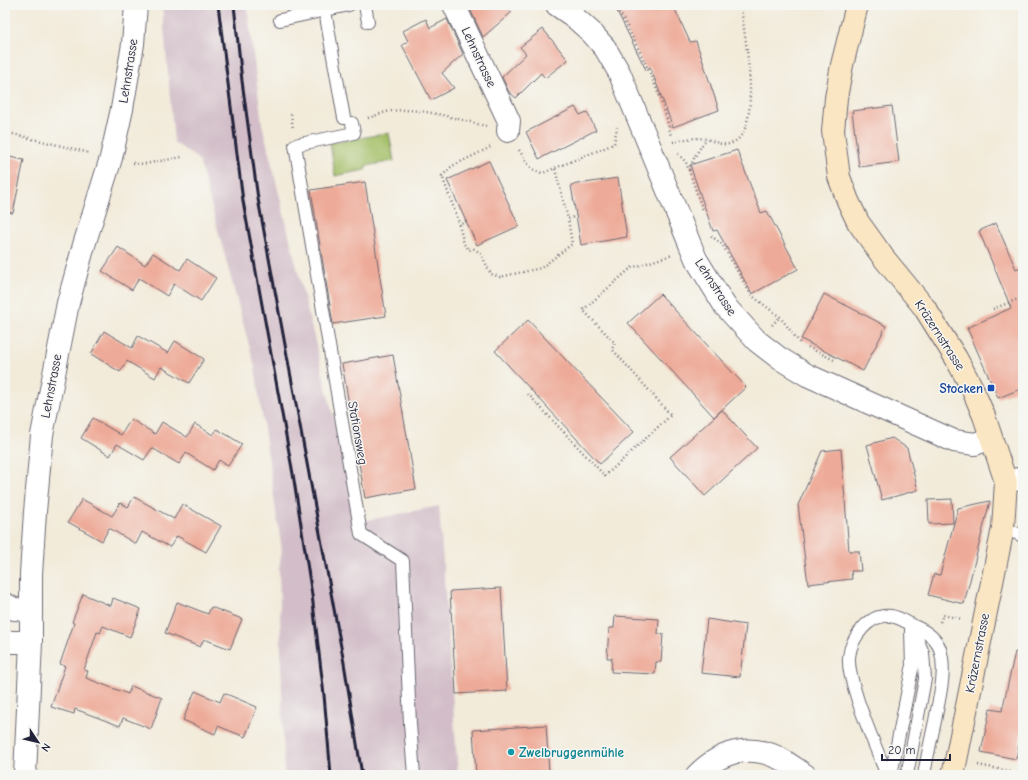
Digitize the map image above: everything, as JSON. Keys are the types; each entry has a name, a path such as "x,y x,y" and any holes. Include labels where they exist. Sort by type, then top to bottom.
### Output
{"street":[{"name":"Lehnstrasse","path":"25,775 31,642 31,574 42,435 68,303 111,158 122,109 133,44 136,5"},
{"name":"Lehnstrasse","path":"454,5 510,121 503,137"},
{"name":"Lehnstrasse","path":"557,5 573,16 591,32 605,48 619,72 696,259 725,306 757,341 779,358 807,375 954,441 976,444 991,438"},
{"name":"Kräzernstrasse","path":"857,5 842,64 836,98 833,131 839,177 858,222 883,257 924,307 956,358 972,388 984,416 991,438 1014,480 1006,501 1013,532 953,775"},
{"path":"5,604 14,609 31,610"},
{"path":"5,642 31,642"},
{"path":"697,775 712,761 721,756 746,751 777,758 805,775"}],"lane":[{"path":"280,20 349,5"},
{"path":"365,5 368,22"},
{"name":"Stationsweg","path":"325,11 348,120 354,134 295,145 361,534 403,561 410,724 414,775"},
{"path":"887,775 868,731 853,687 849,657 857,635 863,627 871,621 890,616 923,630 932,637 939,648 942,663 940,691 924,775"},
{"path":"892,775 912,669 911,624"},
{"path":"907,775 925,679 923,654 911,624"}],"path":[{"path":"616,5 650,74 668,118 673,146"},
{"path":"672,142 688,138 706,139 723,144 733,142 740,136 746,126 750,104 750,77 741,5"},
{"path":"5,132 95,154"},
{"path":"503,137 452,166 442,176 460,225 464,244 469,250 477,250 482,255 491,274 500,278 540,268 572,244 568,219 554,169"},
{"path":"689,171 695,156 706,139"},
{"path":"674,150 686,162 703,211"},
{"path":"126,162 145,164 182,157"},
{"path":"568,219 576,216"},
{"path":"460,225 466,222"},
{"path":"710,236 722,244 751,296 780,317 800,343"},
{"path":"528,394 605,476 671,415 612,349 614,343 583,310 631,268 675,254"},
{"path":"992,309 1023,297"},
{"path":"804,345 834,360"},
{"path":"943,615 969,620"},
{"path":"974,764 1009,771 1016,775"}],"shaded area":[{"path":"162,5 247,5 262,124 359,522 439,506 458,775 284,775 279,568 282,551 255,367 199,160 174,142"}],"green space":[{"path":"389,133 394,161 366,166 365,170 335,176 330,143"}],"building":[{"path":"472,5 496,5 512,12 483,37 469,7"},
{"path":"614,5 673,5 690,42 696,41 719,110 673,127 650,67 646,70"},
{"path":"426,19 430,28 447,19 463,54 442,73 454,88 431,100 402,45 408,41 403,31"},
{"path":"543,29 568,60 545,78 541,73 516,98 509,92 502,77 526,54 520,47"},
{"path":"892,106 899,162 859,167 852,111"},
{"path":"575,107 580,115 587,112 596,130 539,159 526,132"},
{"path":"737,150 761,213 767,211 798,269 752,294 717,230 713,231 690,165"},
{"path":"5,156 24,160 13,213 5,212"},
{"path":"489,161 519,226 477,245 447,180"},
{"path":"618,178 627,237 581,245 571,185"},
{"path":"365,182 386,316 333,324 311,190"},
{"path":"996,223 1016,269 1023,266 1023,388 998,398 967,328 1011,308 979,231"},
{"path":"118,247 145,265 153,253 180,270 187,259 216,278 201,301 174,284 167,296 139,278 132,290 102,271"},
{"path":"660,294 746,387 714,417 628,323"},
{"path":"824,294 886,326 863,371 801,339"},
{"path":"528,320 634,432 600,464 495,351"},
{"path":"104,331 132,348 138,336 168,353 175,341 204,359 189,383 161,367 155,378 127,361 120,372 91,354"},
{"path":"393,355 416,489 365,498 342,364"},
{"path":"722,410 757,448 705,496 670,457"},
{"path":"93,418 121,435 131,419 155,434 162,422 187,437 195,424 213,435 217,429 242,444 228,466 219,460 213,470 186,453 179,464 152,448 144,460 117,444 110,456 81,438"},
{"path":"892,438 907,448 918,490 882,500 867,445"},
{"path":"841,449 849,551 859,551 861,571 851,571 852,579 808,584 798,505 822,451"},
{"path":"134,497 174,519 182,504 221,526 206,552 177,536 170,547 142,532 136,544 109,528 102,541 68,522 82,499 112,516 120,503 128,507"},
{"path":"952,499 953,523 929,524 928,500"},
{"path":"990,501 964,604 928,595 934,574 940,575 958,508"},
{"path":"501,588 507,691 456,694 450,591"},
{"path":"83,594 111,606 113,598 141,609 130,637 103,626 100,633 97,632 84,670 88,671 86,678 128,694 131,686 162,698 151,729 123,718 120,726 75,709 74,714 51,707 65,666 60,664 74,623 72,622"},
{"path":"177,602 208,614 211,607 242,619 230,649 204,639 200,647 165,633"},
{"path":"615,616 659,619 658,634 663,634 661,662 656,662 655,674 611,672 612,658 607,658 609,628 614,628"},
{"path":"707,619 746,625 740,677 701,673"},
{"path":"1015,652 1023,653 1023,727 1016,759 981,752 990,709 1002,711"},
{"path":"195,691 220,702 224,693 257,707 245,737 218,726 215,734 183,720"},
{"name":"Zweibruggenmühle","path":"546,725 549,773 540,775 476,775 473,730"}],"railway":[{"path":"218,5 243,201 293,474 312,595 324,695 331,775"},
{"path":"234,5 242,81 258,199 344,663 362,775"}],"place":[{"name":"Stocken","path":"991,388"},
{"name":"Zweibruggenmühle","path":"511,752"}]}
